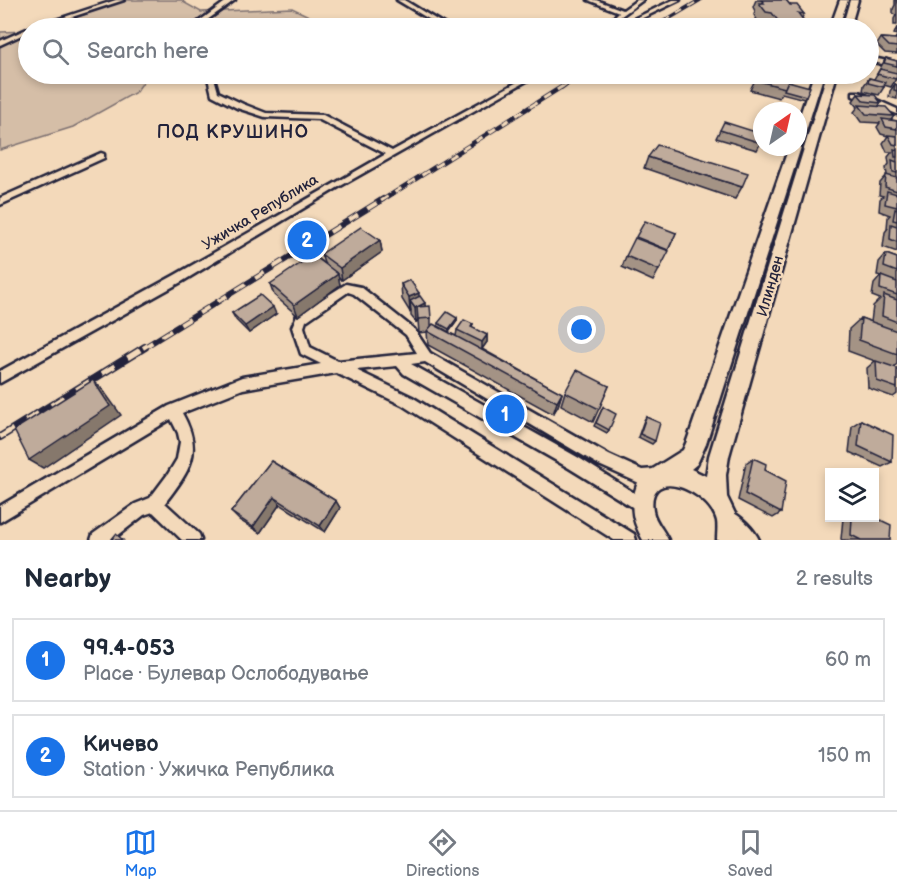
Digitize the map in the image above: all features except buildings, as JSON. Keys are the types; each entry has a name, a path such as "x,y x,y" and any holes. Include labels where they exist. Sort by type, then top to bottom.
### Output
{"main road":[{"path":"838,18 844,0"},
{"path":"849,18 854,0"},
{"path":"807,110 816,84"},
{"name":"Илинден","path":"728,540 728,526 721,507 716,475 719,456 829,84"},
{"name":"Илинден","path":"648,527 643,497 650,483 690,457 696,444 792,156"},
{"path":"664,475 686,476 708,489 721,507"}],"street":[{"path":"65,18 121,0"},
{"path":"208,18 232,0"},
{"path":"400,0 430,18"},
{"path":"591,0 624,12"},
{"path":"617,18 640,0"},
{"path":"639,18 676,0"},
{"path":"0,43 18,35"},
{"path":"879,61 897,65"},
{"path":"213,84 215,93 240,106 265,114 320,117 392,154"},
{"name":"Ужичка Република","path":"0,377 179,278 392,154 518,84"},
{"path":"856,94 897,112"},
{"path":"0,202 101,156"},
{"path":"628,540 407,401 305,350 298,327 302,318 346,288 357,290 410,332 426,357 612,463 642,477 664,475"},
{"path":"0,514 174,410 242,383 337,367 426,357"},
{"path":"400,360 408,370 574,463 648,527"},
{"path":"99,540 140,509 155,504 181,468 188,453 184,431 174,410"},
{"path":"155,504 193,540"},
{"path":"721,507 751,540"}],"shaded area":[{"path":"126,0 184,0 183,2 201,12 292,8 313,18 76,18"},
{"path":"18,31 18,84 142,84 136,92 73,127 0,150 0,32"}],"railway":[{"path":"670,18 700,0"},
{"path":"561,88 567,84"},
{"path":"381,201 563,86"},
{"path":"143,348 383,199"},
{"path":"0,437 145,347"}],"place":[{"name":"Кичево","path":"307,240"},
{"name":"99.4-053","path":"505,414"}],"district":[{"name":"ПОД КРУШИНО","path":"233,132"}]}
